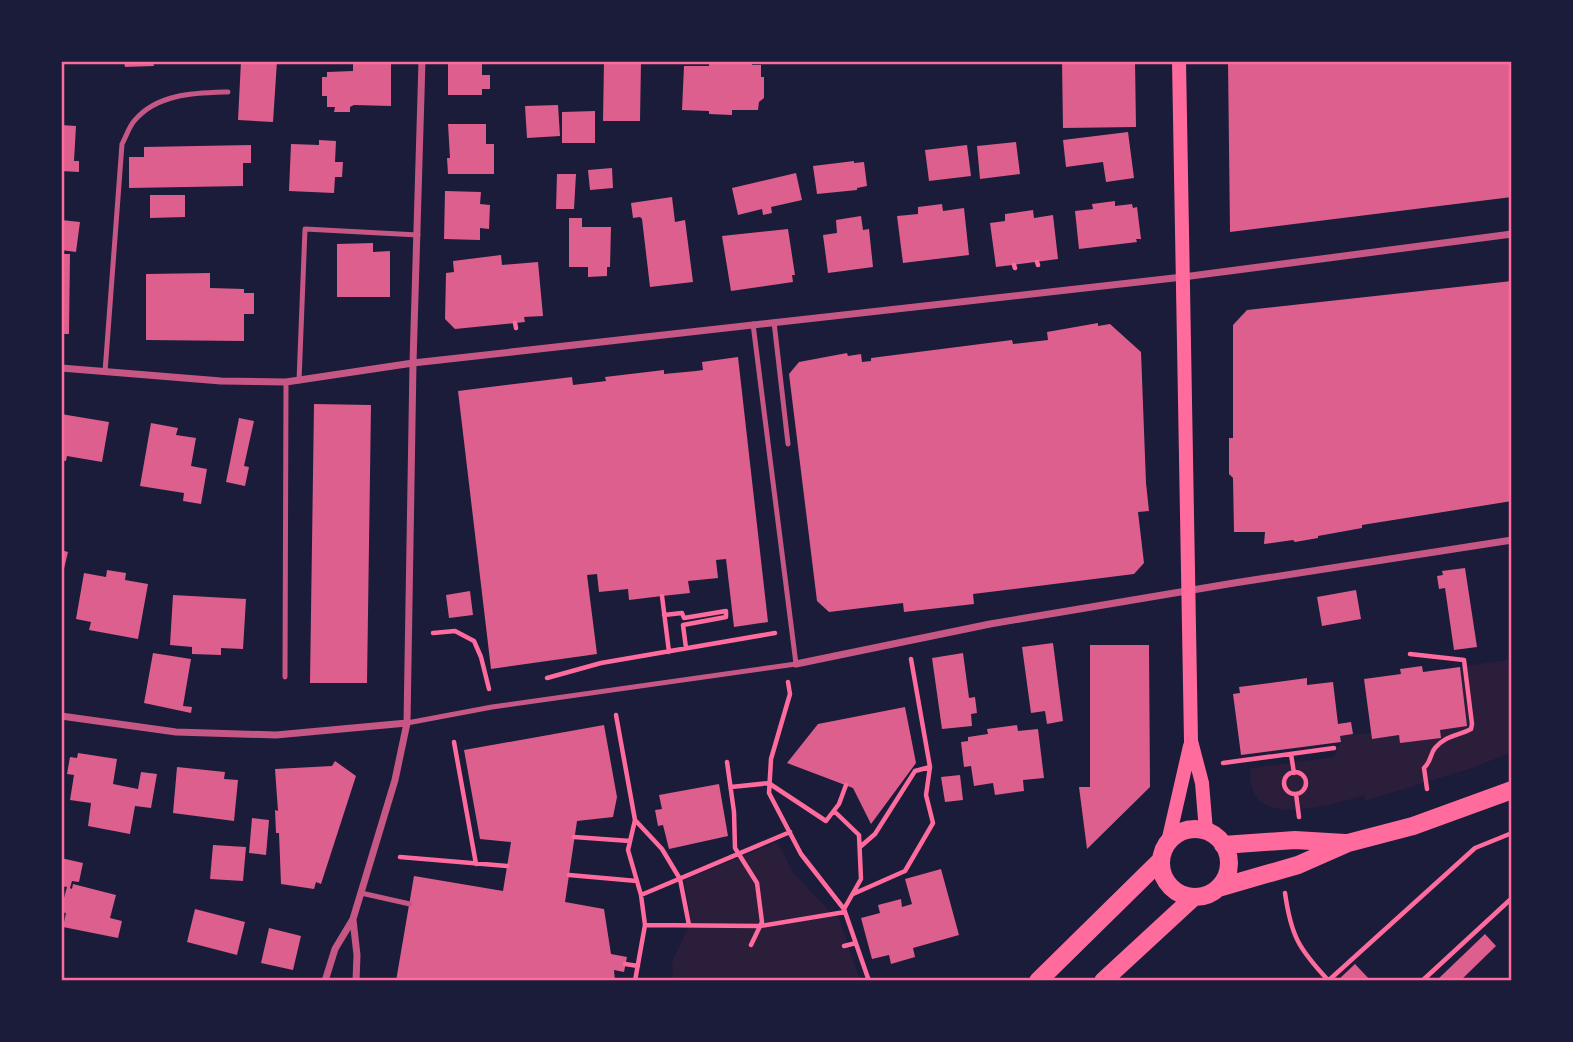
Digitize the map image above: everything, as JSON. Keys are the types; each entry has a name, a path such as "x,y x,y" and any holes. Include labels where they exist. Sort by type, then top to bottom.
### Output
{"main road":[{"path":"1179,61 1191,741 1202,783 1206,831"},
{"path":"1191,741 1168,842 1161,860 1161,871 1173,890 1194,897 1298,866 1348,843 1413,826 1512,790"},
{"path":"1168,842 1185,831 1206,831 1213,834 1223,845 1228,863 1227,872 1218,888"},
{"path":"1223,845 1295,840 1348,843"},
{"path":"1038,981 1161,860"},
{"path":"1102,981 1194,897"}],"street":[{"path":"325,981 335,949 353,919 394,780 407,723 413,363 422,61"},
{"path":"61,368 221,381 299,381 413,363 1183,277 1512,234"},
{"path":"796,664 990,624 1512,540"},
{"path":"61,716 176,733 276,734 407,723"},
{"path":"353,919 357,955 356,981"}],"lane":[{"path":"105,373 122,144 134,120 155,104 182,94 228,92"},
{"path":"299,381 305,229 418,235"},
{"path":"774,322 788,444"},
{"path":"407,723 492,707 796,664 753,324"},
{"path":"285,677 286,382"},
{"path":"361,893 410,904"}],"path":[{"path":"662,596 669,652"},
{"path":"664,615 682,613 684,618 726,611 726,617 683,625 686,648"},
{"path":"433,633 455,631 474,641 490,694 482,696"},
{"path":"539,681 601,663 781,631"},
{"path":"1410,654 1464,660 1471,711 1471,729 1464,733 1450,734 1433,750 1430,762 1424,768 1427,789"},
{"path":"853,894 905,871 933,823 926,795 930,767 911,657"},
{"path":"786,665 790,694 771,759 769,793 802,853 845,910 869,981"},
{"path":"616,715 635,820 628,850 641,895 645,925 635,981"},
{"path":"454,742 476,864"},
{"path":"1223,763 1334,748"},
{"path":"1291,754 1294,773"},
{"path":"727,762 734,812 735,848 757,883 760,926 751,945"},
{"path":"860,847 875,834 915,772 930,767"},
{"path":"1294,773 1303,775 1306,782 1304,788 1296,794 1285,786 1287,776 1294,773"},
{"path":"731,787 770,784 826,821 839,804 846,785"},
{"path":"1296,794 1300,821"},
{"path":"834,811 859,835 861,879 845,910"},
{"path":"635,820 662,849 680,879 689,925"},
{"path":"641,895 790,832"},
{"path":"1284,884 1289,924 1296,940 1328,981 1475,848 1512,832"},
{"path":"574,837 630,841"},
{"path":"400,857 507,866"},
{"path":"569,875 637,881"},
{"path":"1422,981 1512,898"},
{"path":"645,925 760,926 845,910"},
{"path":"844,946 856,943"},
{"path":"625,964 638,966"}],"shaded area":[{"path":"1512,659 1512,752 1472,768 1365,801 1364,796 1291,810 1274,808 1261,801 1252,788 1251,768 1334,757 1341,742 1340,736 1371,733 1372,739 1399,735 1400,743 1440,730 1467,726 1460,667"},
{"path":"777,842 793,872 829,911 839,918 860,981 673,981 672,962 691,921 684,880"}],"building":[{"path":"124,61 153,61 154,66 125,67"},
{"path":"241,61 277,61 273,122 238,120"},
{"path":"448,61 482,61 482,75 490,75 490,89 482,89 482,95 448,95"},
{"path":"604,61 641,61 640,121 603,121"},
{"path":"709,61 752,61 752,65 761,65 764,98 759,102 758,110 732,110 732,115 682,110 684,66 709,66"},
{"path":"1062,61 1135,61 1136,127 1063,128"},
{"path":"1228,61 1512,61 1512,197 1230,232"},
{"path":"353,64 391,64 391,106 354,105 350,107 350,112 334,112 335,107 327,107 327,96 322,96 322,77 327,77 327,72 353,71"},
{"path":"558,105 560,136 527,138 525,106"},
{"path":"595,111 595,143 562,143 562,112"},
{"path":"448,124 486,124 486,144 494,144 494,174 448,174"},
{"path":"61,125 76,126 74,161 79,161 79,172 61,171"},
{"path":"1128,132 1134,178 1106,182 1103,162 1066,167 1063,140"},
{"path":"319,140 336,141 335,162 343,162 342,177 335,177 334,193 289,191 291,144 319,145"},
{"path":"1016,142 1020,174 980,179 977,146"},
{"path":"251,145 251,163 243,163 243,186 129,188 129,157 144,157 144,147"},
{"path":"967,145 971,176 929,181 925,150"},
{"path":"864,162 867,186 857,190 817,194 813,166"},
{"path":"612,168 613,188 590,190 588,170"},
{"path":"796,173 802,200 771,207 772,213 763,215 762,209 738,215 732,188"},
{"path":"557,174 576,174 574,209 556,209"},
{"path":"445,191 481,192 480,204 490,205 489,229 480,228 480,240 444,239"},
{"path":"150,195 185,195 185,217 150,218"},
{"path":"672,197 675,222 685,220 693,282 650,287 642,219 633,218 631,203"},
{"path":"1115,201 1115,206 1132,204 1133,208 1137,207 1141,239 1136,239 1137,242 1079,249 1075,211 1093,209 1092,204"},
{"path":"942,204 943,211 964,208 969,255 903,263 897,216 918,214 918,207"},
{"path":"1033,210 1034,218 1053,215 1058,259 996,267 990,223 1005,221 1005,214"},
{"path":"861,216 863,230 869,229 873,267 828,273 823,235 837,233 836,220"},
{"path":"569,218 582,218 582,227 611,227 610,267 607,267 607,276 588,277 588,267 569,267"},
{"path":"61,220 80,222 76,252 61,250"},
{"path":"788,229 795,275 792,275 793,282 731,291 722,236"},
{"path":"373,243 373,252 390,251 390,297 337,297 337,244"},
{"path":"61,254 70,254 69,334 61,334"},
{"path":"501,255 502,265 538,262 543,316 524,317 525,322 455,329 445,319 446,273 454,272 453,261"},
{"path":"210,273 210,288 244,289 244,293 254,293 254,314 244,314 244,341 146,340 146,274"},
{"path":"1512,281 1512,501 1362,525 1362,528 1295,542 1293,540 1264,544 1265,532 1234,532 1233,478 1229,474 1229,438 1233,438 1233,325 1247,310"},
{"path":"1098,323 1098,326 1110,324 1141,352 1149,511 1138,512 1144,563 1134,574 973,594 974,604 904,612 903,603 829,612 817,601 789,374 799,362 847,353 848,356 861,354 862,362 871,361 871,358 1012,340 1013,344 1048,340 1047,332"},
{"path":"738,357 768,622 734,627 726,559 716,560 718,578 688,581 690,593 629,600 628,589 599,592 597,574 587,575 597,654 491,669 458,391 572,377 573,385 606,381 605,377 664,370 664,374 696,371 703,370 702,362"},
{"path":"314,404 371,405 367,683 310,683"},
{"path":"61,414 109,422 102,462 67,456 66,461 61,460"},
{"path":"239,418 254,421 244,466 249,467 245,486 226,482"},
{"path":"151,423 178,428 176,435 196,438 191,466 207,469 201,504 183,501 184,493 140,486"},
{"path":"61,550 68,552 62,577 61,577"},
{"path":"1465,568 1477,647 1454,650 1445,588 1439,589 1437,576 1443,575 1442,571"},
{"path":"107,570 126,573 125,580 148,584 138,639 89,630 91,622 76,619 84,573 106,577"},
{"path":"1356,590 1361,619 1322,626 1317,597"},
{"path":"470,591 473,615 449,618 446,595"},
{"path":"173,595 246,599 243,649 221,648 221,655 192,654 192,647 170,645"},
{"path":"1053,643 1063,721 1047,724 1045,711 1031,713 1022,647"},
{"path":"1090,645 1149,645 1150,787 1087,849 1079,787 1090,787"},
{"path":"153,653 191,659 183,706 192,707 191,713 144,703"},
{"path":"963,653 969,698 975,697 977,713 971,714 972,726 942,729 932,658"},
{"path":"1422,666 1423,672 1460,667 1467,726 1440,730 1441,738 1400,743 1399,735 1372,739 1364,679 1401,674 1400,669"},
{"path":"1307,678 1307,685 1333,682 1338,724 1351,722 1353,734 1340,736 1341,742 1241,755 1233,694 1240,693 1239,687"},
{"path":"905,707 916,763 871,824 853,788 787,763 818,724"},
{"path":"604,725 617,797 613,817 577,821 565,902 604,909 611,954 627,957 624,972 614,970 615,981 396,981 414,876 503,891 511,842 480,839 464,750"},
{"path":"1017,725 1018,731 1038,729 1044,778 1023,780 1024,791 995,795 993,783 974,786 971,766 964,767 961,742 968,741 968,737 988,734 987,729"},
{"path":"78,753 117,759 113,784 138,789 141,772 157,774 151,808 135,806 130,834 88,826 91,803 70,800 74,775 67,774 70,757 77,758"},
{"path":"335,761 356,776 321,884 316,882 314,889 281,884 279,833 276,833 275,810 278,811 275,769 332,766"},
{"path":"177,767 225,772 224,779 238,780 234,821 173,813"},
{"path":"960,775 963,800 945,802 941,777"},
{"path":"719,784 728,836 669,849 663,825 658,826 655,810 662,809 659,795"},
{"path":"252,818 269,820 266,855 249,853"},
{"path":"213,845 246,847 243,881 210,879"},
{"path":"61,858 83,863 79,882 72,881 70,888 72,889 73,884 116,895 110,918 122,921 118,938 63,927 66,913 61,912 61,909 67,887 61,886"},
{"path":"941,869 959,935 913,948 915,957 891,964 889,955 872,959 861,918 880,913 878,905 901,899 902,907 912,904 905,879"},
{"path":"195,909 245,922 237,955 187,942"},
{"path":"269,928 301,936 293,970 261,963"},
{"path":"1485,934 1496,946 1460,981 1436,981"},
{"path":"1355,964 1371,981 1337,981"}]}
